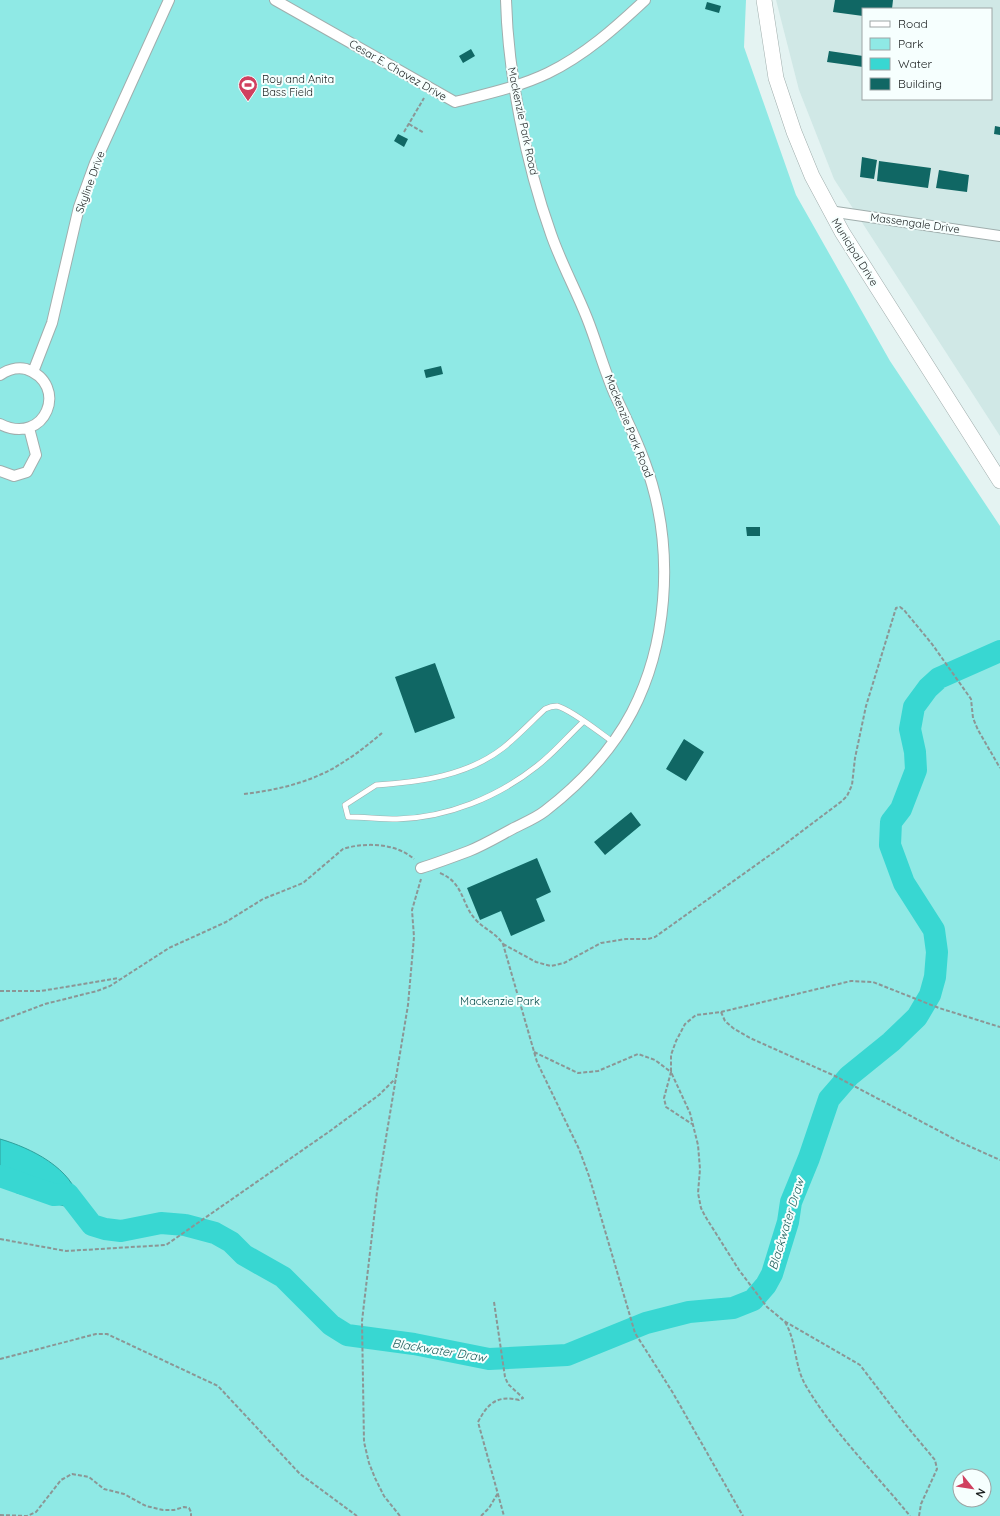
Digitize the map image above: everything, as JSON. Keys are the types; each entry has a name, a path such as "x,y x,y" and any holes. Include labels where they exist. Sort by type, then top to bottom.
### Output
{"street":[{"name":"Skyline Drive","path":"33,372 52,323 79,207 92,170 169,0"},
{"name":"Cesar E. Chavez Drive","path":"275,0 455,102 515,86 548,73 573,60 614,30 645,0"},
{"name":"Mackenzie Park Road","path":"421,868 470,850 544,812 590,772 613,742 631,713 643,688 654,647 662,594 664,562 658,508 647,467 614,393 586,316 551,234 527,148 515,86 509,54 506,0"},
{"name":"Municipal Drive","path":"764,0 774,65 784,105 804,157 829,211 1000,480"},
{"name":"Massengale Drive","path":"829,211 1000,236"},
{"path":"0,375 13,369 23,368 33,372 41,378 47,386 49,401 45,416 38,423 29,428 19,430 9,429 0,424"},
{"path":"0,471 14,476 27,472 36,455 29,428"}],"lane":[{"path":"583,722 538,765 516,781 482,799 448,812 421,816 398,819 348,817 345,805 376,785 430,780 482,761 502,748 545,709 557,706 569,711 613,742"}],"path":[{"path":"404,132 430,88"},
{"path":"409,124 424,133"},
{"path":"434,873 451,878 458,887 475,919 492,932 503,944 536,962 551,966 564,963 601,943 619,940 648,939 655,937 802,832 847,796 852,785 855,758 866,706 896,608 900,607 945,661 971,699 973,718 978,730 1000,768"},
{"path":"244,794 290,786 318,775 344,762 382,734"},
{"path":"0,1021 45,1004 97,991 110,986 120,978 180,942 226,922 263,900 303,883 343,849 366,845 395,849 413,858 421,868 421,876 412,910 414,937 408,1005 376,1199 362,1321 362,1416 364,1442 369,1463 384,1496 400,1516"},
{"path":"503,944 534,1052 546,1082 579,1149 589,1176 636,1333 673,1393 743,1516"},
{"path":"0,991 42,991 120,978"},
{"path":"692,1124 670,1111 664,1104 664,1098 671,1072 671,1055 676,1041 685,1024 696,1015 721,1012 851,981 873,982 939,1008 1000,1027"},
{"path":"721,1012 725,1022 733,1028 835,1076 960,1142 1000,1160"},
{"path":"534,1052 578,1073 598,1071 638,1054 655,1060 671,1072 688,1107 700,1157 698,1193 701,1208 748,1284 767,1307 784,1321 860,1365 905,1424 935,1460 937,1469 920,1504 919,1516"},
{"path":"0,1239 55,1250 166,1245 204,1220 358,1111 388,1086 395,1078"},
{"path":"494,1302 505,1377 508,1384 523,1398 518,1400 507,1398 493,1402 484,1411 478,1422 504,1516"},
{"path":"784,1321 791,1336 798,1367 806,1387 852,1449 910,1516"},
{"path":"0,1359 96,1334 106,1334 218,1386 300,1474 357,1516"},
{"path":"0,1515 27,1516 36,1512 44,1504 61,1480 72,1474 89,1477 104,1489 124,1494 146,1506 163,1510 174,1510 184,1507 189,1508 191,1516"},
{"path":"481,1516 489,1508 498,1493"}],"shaded area":[{"path":"776,0 1000,0 1000,436 834,179 799,90"}],"green space":[{"name":"Mackenzie Park","path":"0,0 746,0 744,47 796,195 890,361 1000,526 1000,1516 0,1516"}],"water":[{"path":"0,1139 24,1148 49,1161 68,1179 76,1190 80,1202 72,1208 17,1193 0,1182"}],"building":[{"path":"835,0 893,0 892,8 862,8 862,16 833,12"},
{"path":"707,2 721,6 719,13 705,9"},
{"path":"471,49 475,56 463,63 459,56"},
{"path":"829,51 862,56 862,67 827,62"},
{"path":"995,126 1000,127 1000,135 994,134"},
{"path":"398,134 408,139 404,147 394,141"},
{"path":"862,157 877,160 874,179 860,177"},
{"path":"879,161 931,168 928,188 877,181"},
{"path":"939,170 969,175 967,192 936,188"},
{"path":"441,366 443,374 426,378 424,370"},
{"path":"746,527 760,527 760,536 747,536"},
{"path":"435,663 455,718 415,733 395,677"},
{"path":"684,739 704,752 686,781 666,769"},
{"path":"631,812 641,825 605,855 594,842"},
{"path":"537,858 551,892 536,899 545,921 511,936 501,911 480,920 467,888"}],"waterway":[{"name":"Blackwater Draw","path":"0,1176 54,1195 68,1194 92,1225 105,1229 121,1231 161,1223 185,1225 215,1233 231,1242 244,1255 283,1277 331,1325 347,1335 414,1344 489,1359 567,1355 646,1323 689,1312 733,1308 753,1300 766,1285 772,1274 788,1222 791,1202 809,1158 829,1099 849,1076 891,1042 917,1017 930,995 935,977 937,952 934,930 904,883 890,845 891,822 901,809 916,770 915,752 910,729 914,707 928,688 939,678 1000,651"}],"place":[{"name":"Roy and Anita Bass Field","path":"248,102"}]}
